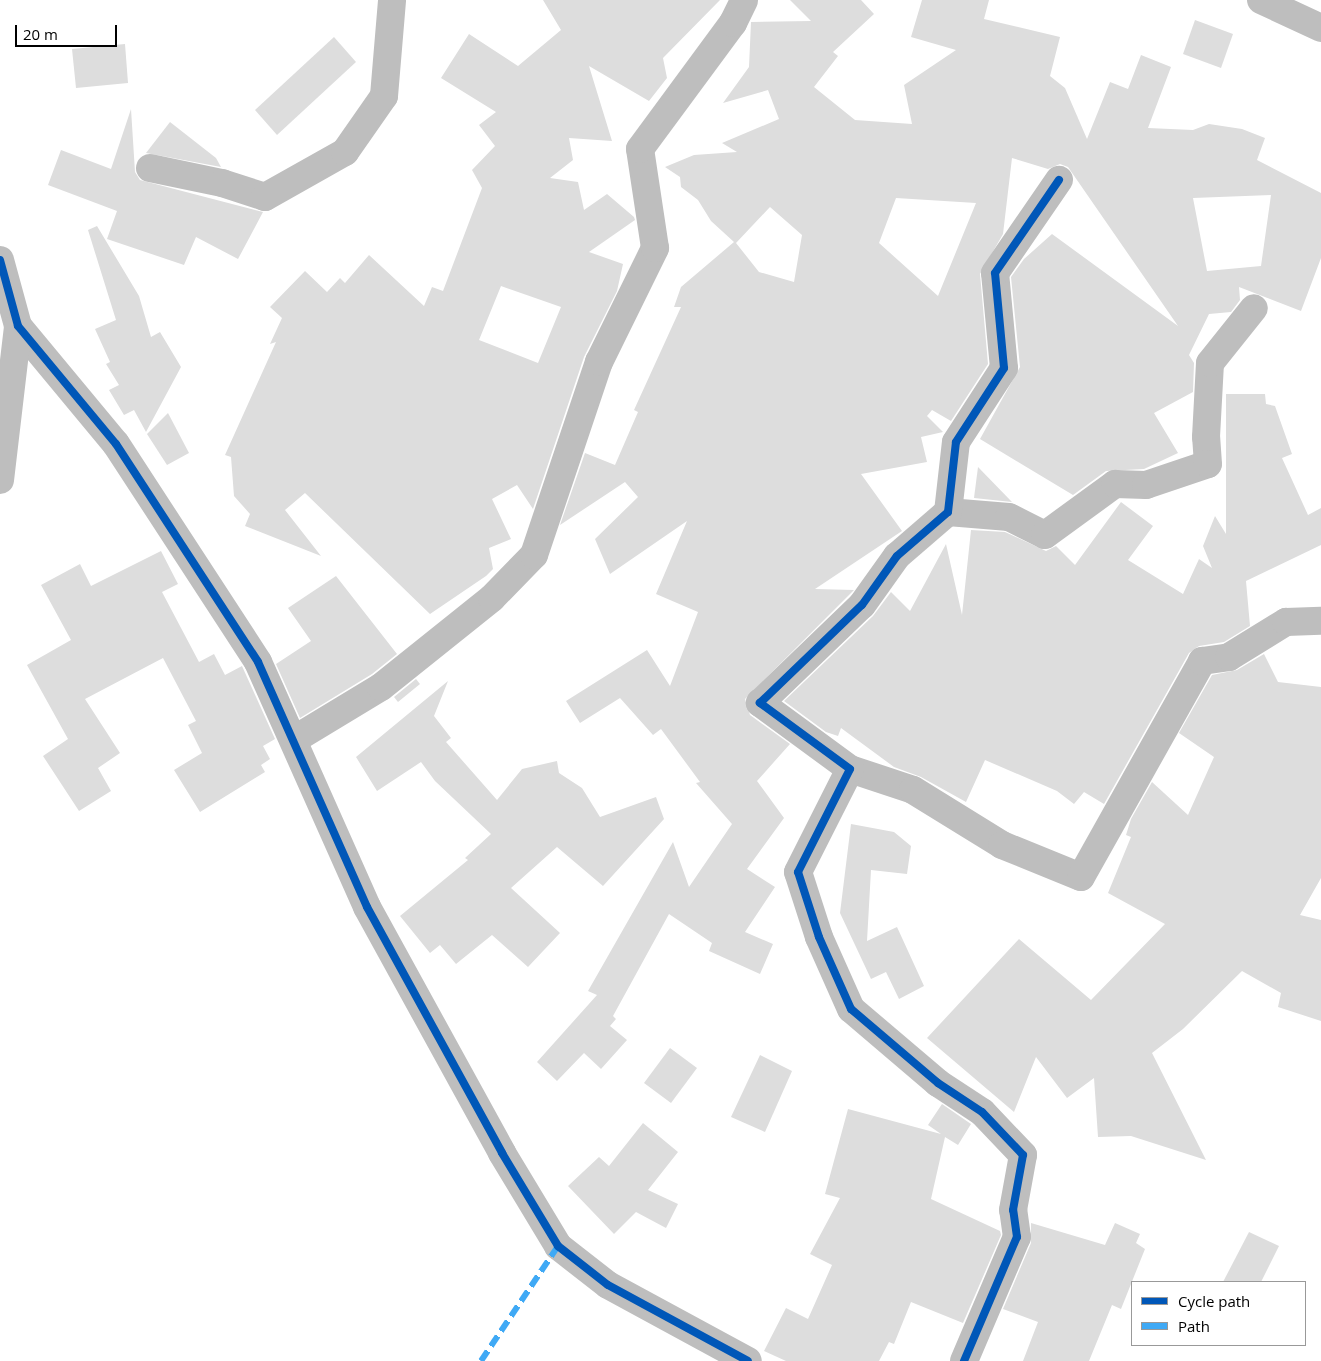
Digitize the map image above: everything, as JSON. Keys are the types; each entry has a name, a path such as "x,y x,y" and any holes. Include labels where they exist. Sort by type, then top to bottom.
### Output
{"street":[{"path":"150,168 222,183 265,197 345,152 384,96 392,0"},
{"path":"295,739 380,687 492,598 534,555 599,362 655,248 640,149 733,23 744,0"},
{"path":"1261,0 1321,28"},
{"path":"1059,180 996,273 1004,368 956,442 948,512 897,556 862,604 760,703 850,769 913,790 1002,845 1081,877 1202,661 1228,657 1286,622 1321,621"},
{"path":"0,260 18,326 0,480"},
{"path":"948,512 1009,517 1046,535 1115,484 1146,485 1208,464 1206,437 1210,363 1254,308"},
{"path":"18,326 116,444 258,662 295,739 367,907 502,1153 558,1246 608,1285 748,1361"},
{"path":"850,769 798,872 823,946 851,1009 938,1084 982,1112 1024,1155 1013,1210 1017,1237 964,1361"}],"building":[{"path":"543,0 720,0 663,58 667,78 649,101 589,66 612,141 569,138 573,160 550,178 578,182 584,210 607,194 634,217 635,220 589,252 623,264 617,291 584,357 533,509 517,485 492,499 511,539 489,548 493,569 486,576 430,614 305,493 285,510 321,556 245,526 250,514 234,496 231,457 225,455 276,342 270,344 282,318 270,307 305,271 327,292 340,278 345,283 369,255 424,306 432,287 443,291 482,188 472,170 495,146 479,125 496,112 441,78 469,34 518,66 561,30","holes":["501,286 561,307 538,363 479,340"]},
{"path":"790,0 861,0 874,14 833,52 838,56 814,87 855,120 912,124 904,85 956,50 911,37 922,0 989,0 984,19 1060,37 1050,76 1065,88 1087,139 1110,82 1128,89 1141,55 1171,67 1148,128 1193,130 1209,124 1242,129 1265,138 1257,160 1321,193 1321,258 1301,311 1239,287 1240,300 1231,312 1209,314 1189,355 1194,363 1193,392 1154,413 1178,453 1144,469 1106,471 1073,495 980,439 1020,367 1011,277 1024,259 1052,234 1178,326 1068,167 1060,164 1048,169 1012,158 1003,234 980,274 988,364 951,421 932,410 927,416 943,432 921,437 927,462 861,474 902,531 815,589 854,590 745,699 750,715 790,744 757,781 784,818 747,869 775,887 745,932 773,944 760,974 709,951 712,943 669,914 613,1016 616,1019 610,1026 627,1040 601,1069 584,1053 557,1081 537,1062 597,995 588,991 673,842 689,887 732,824 696,783 700,782 661,729 653,735 620,698 580,723 566,701 647,650 670,686 698,612 656,594 687,521 610,574 595,539 638,497 625,482 560,525 585,453 615,465 638,412 634,410 681,307 674,307 681,287 734,242 711,221 698,200 681,187 680,177 665,167 694,155 737,152 722,143 779,119 768,90 723,103 749,67 751,22 811,21","holes":["1271,195 1261,266 1207,271 1193,198","896,198 976,203 938,296 879,243","770,207 802,235 794,282 759,272 736,243"]},
{"path":"1195,20 1233,34 1221,68 1183,54"},
{"path":"334,37 356,62 277,135 255,110"},
{"path":"125,44 128,83 76,88 72,49"},
{"path":"131,109 135,172 140,180 263,212 238,259 196,237 184,265 107,239 117,211 48,185 61,150 111,169"},
{"path":"170,122 216,158 221,167 146,153"},
{"path":"97,226 139,296 151,337 160,332 181,367 146,432 134,410 124,415 109,390 119,385 106,364 110,362 95,329 116,320 88,230"},
{"path":"1226,394 1265,394 1266,404 1275,406 1292,454 1282,458 1308,515 1321,508 1321,545 1246,581 1250,626 1224,642 1199,646 1189,653 1104,804 1084,792 1074,804 1057,791 985,760 966,802 921,777 894,767 841,728 838,736 826,732 784,701 873,616 891,592 910,611 946,544 962,615 971,530 1005,532 1046,551 1056,546 1075,565 1121,502 1153,526 1128,560 1183,594 1199,559 1212,568 1203,546 1215,516 1226,534"},
{"path":"168,413 189,453 167,465 147,434"},
{"path":"978,467 1012,502 974,498"},
{"path":"161,551 178,584 162,592 199,662 214,654 225,675 242,666 275,739 263,746 270,759 261,765 265,772 200,812 174,770 202,753 188,725 196,721 163,658 85,699 120,753 98,768 111,791 79,811 43,756 68,739 27,665 71,640 41,585 80,564 91,586"},
{"path":"336,576 397,654 372,674 300,718 276,664 311,641 288,608"},
{"path":"1264,654 1278,682 1321,687 1321,878 1300,915 1321,920 1321,1021 1278,1007 1281,993 1242,971 1183,1029 1152,1053 1206,1160 1131,1136 1098,1137 1094,1078 1067,1098 1036,1057 1014,1112 927,1038 1019,939 1091,1000 1165,924 1108,893 1131,837 1126,835 1131,819 1152,782 1188,815 1214,757 1179,733 1212,675 1237,670"},
{"path":"416,679 420,684 398,702 394,697"},
{"path":"448,681 434,716 451,738 446,742 497,800 522,769 557,761 559,773 582,788 600,817 656,797 664,819 603,886 557,847 511,888 560,933 528,967 492,935 456,964 440,945 430,953 400,916 468,860 465,858 491,834 435,781 421,762 377,791 356,757"},
{"path":"851,824 894,832 911,846 907,874 871,870 867,941 897,927 924,986 899,999 886,972 871,979 840,913"},
{"path":"670,1048 697,1068 671,1103 644,1083"},
{"path":"760,1055 792,1071 765,1132 731,1117"},
{"path":"942,1104 971,1124 958,1145 945,1137 931,1199 1000,1231 1001,1235 963,1323 911,1302 894,1344 889,1342 879,1361 786,1361 764,1351 786,1308 808,1319 832,1265 810,1254 840,1198 825,1194 848,1109 941,1134 928,1125"},
{"path":"643,1123 678,1152 648,1190 678,1204 666,1228 636,1212 614,1234 568,1186 599,1157 609,1166"},
{"path":"1031,1223 1105,1245 1115,1223 1140,1234 1136,1243 1145,1249 1121,1309 1112,1305 1089,1361 1023,1361 1038,1322 1003,1309 1031,1243"},
{"path":"1249,1232 1279,1246 1262,1281 1224,1281"}],"marked path":[{"path":"481,1361 558,1246"}],"cycle path":[{"path":"964,1361 1017,1237 1013,1210 1023,1155 982,1112 938,1083 851,1009 819,937 798,872 850,769 760,703 862,605 897,556 948,512 956,442 1004,368 995,273 1059,180"},
{"path":"0,260 18,326 116,444 258,662 367,907 502,1153 558,1246 608,1285 748,1361"}]}
